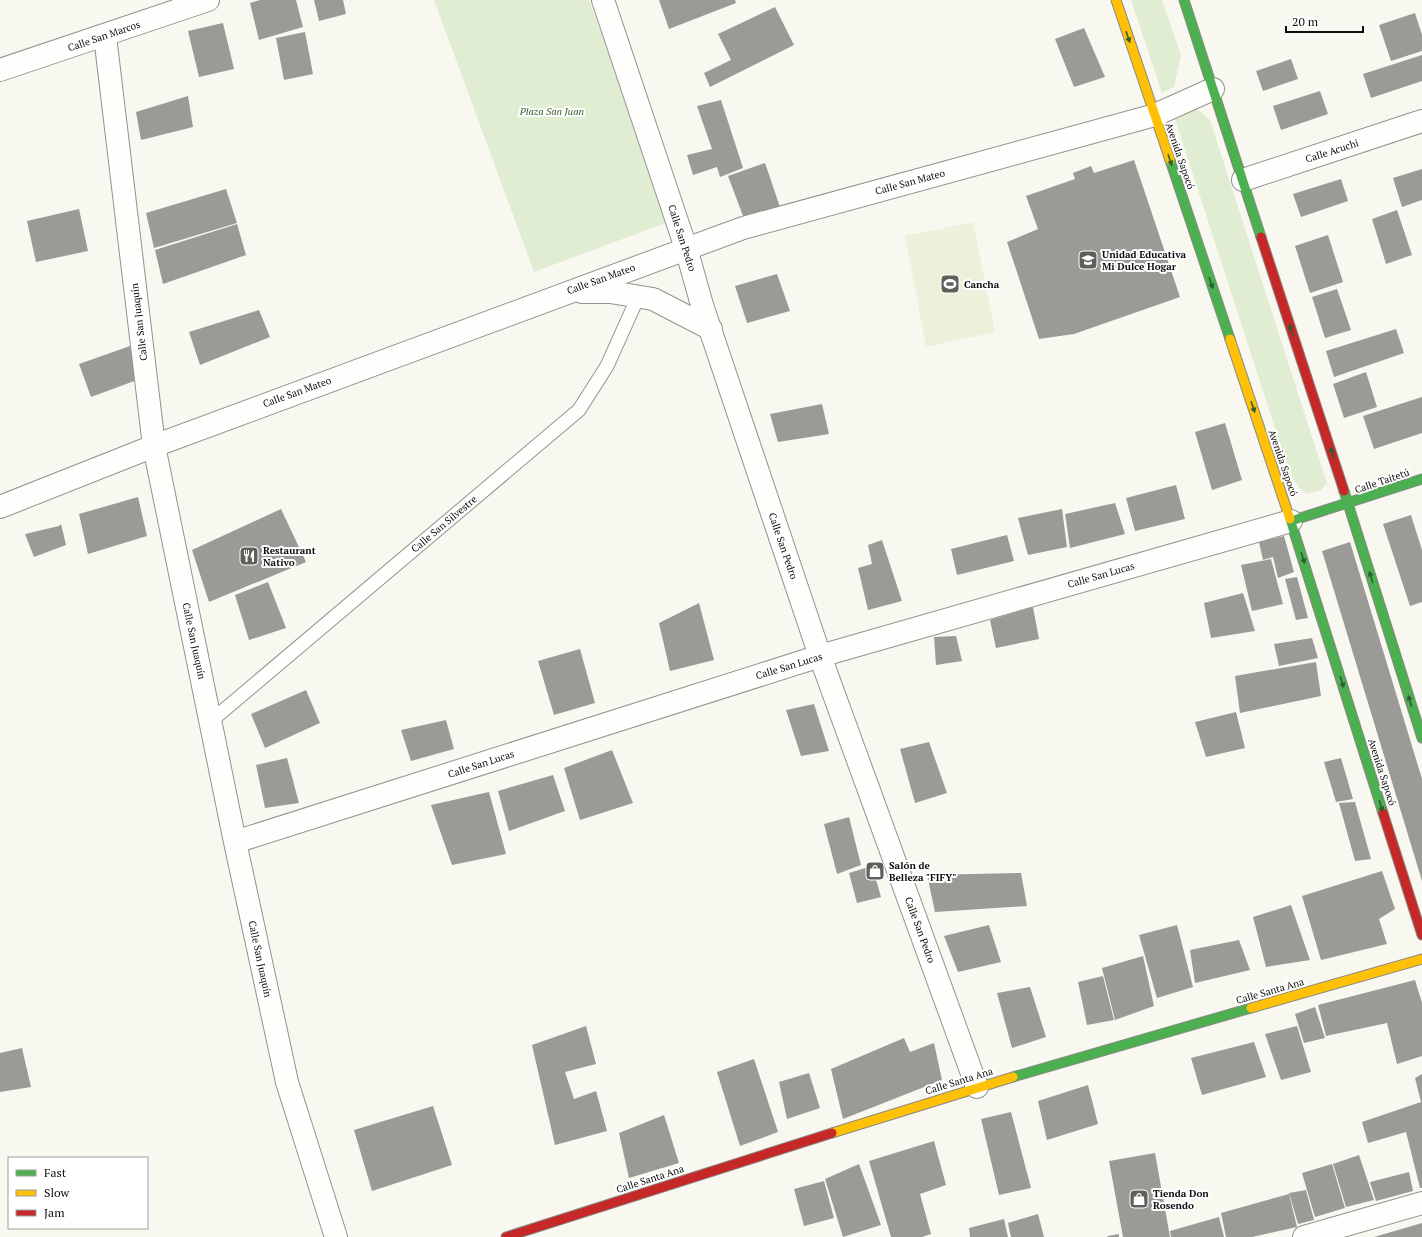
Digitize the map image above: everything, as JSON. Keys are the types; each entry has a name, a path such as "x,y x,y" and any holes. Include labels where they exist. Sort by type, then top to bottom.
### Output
{"main road":[{"name":"Avenida Sapocó","path":"1116,0 1291,520 1422,935"},
{"path":"1184,0 1348,504 1422,738"},
{"name":"Calle Taitetú","path":"1348,504 1422,478"},
{"name":"Calle San Lucas","path":"1291,520 1348,504"},
{"name":"Calle Santa Ana","path":"506,1237 976,1087 1422,959"}],"street":[{"name":"Calle San Marcos","path":"0,70 105,36 208,0"},
{"name":"Calle San Pedro","path":"604,0 686,248 711,329 820,656 976,1087"},
{"name":"Calle San Juaquín","path":"105,36 154,446 235,842 288,1082 336,1237"},
{"name":"Calle San Mateo","path":"0,507 154,446 743,228 1155,115 1213,89"},
{"name":"Calle Acuchi","path":"1242,180 1422,121"},
{"path":"567,292 610,292 653,299 711,329"},
{"name":"Calle San Lucas","path":"235,842 820,656 1291,520"},
{"path":"1304,1237 1422,1203"}],"lane":[{"name":"Calle San Silvestre","path":"211,721 579,410 607,366 638,297"}],"green space":[{"name":"Plaza San Juan","path":"434,0 589,0 671,221 534,272"},
{"path":"1131,0 1162,0 1181,55 1174,87 1162,93"},
{"path":"1192,109 1200,111 1210,120 1327,483 1321,490 1307,494 1302,490 1292,477 1284,456 1175,119"},
{"name":"Cancha","path":"973,222 995,332 926,347 905,236"}],"building":[{"path":"260,0 296,0 303,27 259,40 250,3"},
{"path":"314,0 343,0 346,14 319,21"},
{"path":"659,0 735,0 736,3 669,29"},
{"path":"775,7 794,45 710,87 704,73 731,60 718,34"},
{"path":"1415,13 1422,35 1422,51 1391,61 1379,25"},
{"path":"223,23 234,69 199,77 188,31"},
{"path":"1084,28 1105,77 1074,87 1055,39"},
{"path":"305,32 313,74 284,80 276,38"},
{"path":"1422,55 1422,81 1371,98 1363,74"},
{"path":"1291,59 1298,79 1263,91 1256,71"},
{"path":"1320,91 1328,114 1281,130 1273,106"},
{"path":"188,96 193,127 141,140 136,112"},
{"path":"721,100 743,168 720,177 717,167 693,175 687,155 712,149 697,106"},
{"path":"1134,160 1180,297 1074,334 1039,339 1007,242 1038,229 1026,196 1075,179 1073,173 1091,166 1094,173"},
{"path":"765,163 780,207 743,216 728,176"},
{"path":"1422,169 1422,200 1402,207 1393,178"},
{"path":"1341,179 1348,201 1301,217 1293,194"},
{"path":"226,189 237,223 154,248 146,213"},
{"path":"79,209 88,251 36,262 27,221"},
{"path":"1397,210 1412,255 1386,264 1372,219"},
{"path":"237,224 246,255 163,284 155,250"},
{"path":"1328,235 1343,282 1310,293 1295,246"},
{"path":"777,274 790,311 747,323 735,286"},
{"path":"1337,289 1351,330 1325,338 1312,297"},
{"path":"259,310 270,337 200,365 189,332"},
{"path":"1396,329 1404,353 1334,377 1326,351"},
{"path":"130,346 137,380 91,397 79,364"},
{"path":"1366,372 1377,407 1344,418 1333,384"},
{"path":"1422,397 1422,433 1374,449 1363,416"},
{"path":"822,404 829,434 778,442 770,414"},
{"path":"1225,423 1242,480 1212,490 1195,432"},
{"path":"1176,485 1185,519 1135,531 1126,498"},
{"path":"138,497 147,536 88,554 79,514"},
{"path":"1115,503 1125,534 1070,548 1065,514"},
{"name":"Restaurant Nativo","path":"281,509 306,562 209,602 192,550"},
{"path":"1062,509 1067,547 1028,555 1018,518"},
{"path":"1411,515 1422,550 1422,602 1410,606 1383,524"},
{"path":"61,524 66,545 34,557 25,534 59,526"},
{"path":"1007,535 1014,561 957,575 951,549"},
{"path":"1284,536 1294,572 1278,578 1273,557 1263,560 1259,542"},
{"path":"882,540 902,601 868,610 858,568 872,564 868,545"},
{"path":"1350,542 1422,779 1422,881 1322,551"},
{"path":"1271,559 1283,604 1252,611 1241,565"},
{"path":"1297,577 1308,618 1296,620 1285,579"},
{"path":"268,582 286,628 249,640 235,595"},
{"path":"1243,593 1255,631 1211,638 1204,603"},
{"path":"699,603 714,660 670,671 659,623"},
{"path":"1033,607 1039,639 996,648 990,620"},
{"path":"956,636 962,661 936,665 934,637"},
{"path":"1312,638 1318,658 1279,666 1274,644"},
{"path":"580,649 595,703 554,715 538,661"},
{"path":"1316,662 1321,696 1240,713 1235,676"},
{"path":"306,690 320,723 265,748 251,714"},
{"path":"814,704 829,751 801,756 786,710"},
{"path":"1236,712 1245,748 1206,757 1195,722"},
{"path":"446,720 454,749 411,761 401,730"},
{"path":"929,742 947,793 915,803 900,749"},
{"path":"612,750 633,803 580,820 564,768"},
{"path":"287,758 299,803 265,808 256,765"},
{"path":"1341,758 1353,799 1336,802 1324,762"},
{"path":"553,775 565,811 509,831 498,791"},
{"path":"489,792 506,854 452,865 431,805"},
{"path":"1355,802 1371,859 1355,861 1339,803"},
{"path":"849,817 861,865 837,874 824,824"},
{"path":"872,866 881,897 857,903 849,873"},
{"path":"1382,871 1395,909 1379,919 1387,944 1321,960 1302,896"},
{"path":"1021,873 1027,906 935,912 927,875"},
{"path":"1291,905 1310,960 1266,967 1253,917"},
{"path":"989,925 1001,962 958,972 944,936"},
{"path":"1177,925 1193,987 1157,998 1139,935"},
{"path":"1239,940 1250,970 1195,983 1190,950"},
{"path":"1143,956 1154,1006 1115,1020 1102,968"},
{"path":"1103,976 1114,1020 1087,1025 1078,982"},
{"path":"1415,980 1422,1003 1422,1056 1397,1064 1387,1023 1326,1036 1318,1005"},
{"path":"1030,987 1046,1037 1012,1048 997,993"},
{"path":"1315,1007 1325,1038 1304,1043 1295,1014"},
{"path":"586,1026 596,1064 565,1072 574,1099 596,1091 607,1131 555,1145 532,1045"},
{"path":"1297,1026 1311,1072 1281,1080 1265,1034"},
{"path":"904,1038 910,1052 934,1043 942,1080 843,1119 831,1069"},
{"path":"1254,1042 1266,1077 1202,1095 1191,1058"},
{"path":"22,1048 31,1087 0,1092 0,1053"},
{"path":"754,1059 778,1132 740,1146 717,1072"},
{"path":"809,1073 820,1108 787,1119 779,1082"},
{"path":"1422,1074 1422,1188 1420,1188 1406,1132 1368,1143 1362,1122 1421,1102 1415,1078"},
{"path":"1088,1085 1098,1124 1047,1140 1038,1101"},
{"path":"433,1106 452,1165 372,1191 354,1130"},
{"path":"1011,1112 1031,1188 999,1195 981,1119"},
{"path":"664,1115 679,1163 629,1178 619,1133"},
{"path":"934,1141 946,1185 920,1194 931,1234 922,1237 891,1237 869,1161"},
{"name":"Tienda Don Rosendo","path":"1155,1153 1170,1237 1123,1237 1109,1161"},
{"path":"1359,1155 1374,1200 1346,1207 1333,1164"},
{"path":"859,1164 881,1225 843,1237 825,1179"},
{"path":"1332,1164 1345,1208 1315,1217 1302,1173"},
{"path":"1409,1172 1413,1191 1376,1201 1370,1182"},
{"path":"824,1181 834,1218 804,1226 794,1189"},
{"path":"1306,1190 1314,1220 1298,1224 1289,1193"},
{"path":"1289,1194 1297,1227 1252,1237 1226,1237 1221,1213"},
{"path":"1038,1214 1044,1237 1011,1237 1008,1223"},
{"path":"1219,1217 1224,1237 1171,1237 1170,1231"},
{"path":"1004,1219 1008,1237 970,1237 969,1228"},
{"path":"1422,1223 1422,1237 1374,1237"},
{"path":"1119,1234 1119,1237 1107,1236"}],"traffic: fast":[{"path":"1184,0 1261,237"},
{"path":"1170,160 1230,339"},
{"path":"1291,521 1422,479"},
{"path":"1344,491 1422,738"},
{"path":"1290,519 1383,813"},
{"path":"1013,1077 1251,1008"}],"traffic: slow":[{"path":"1116,0 1170,160"},
{"path":"1230,339 1290,519"},
{"path":"1251,1008 1422,959"},
{"path":"832,1133 1013,1077"}],"traffic: jam":[{"path":"1261,237 1344,491"},
{"path":"1383,813 1422,935"},
{"path":"506,1237 832,1133"}],"place":[{"name":"Unidad Educativa Mi Dulce Hogar","path":"1088,260"},
{"name":"Cancha","path":"950,284"},
{"name":"Restaurant Nativo","path":"249,556"},
{"name":"Salón de Belleza \"FIFY\"","path":"875,871"},
{"name":"Tienda Don Rosendo","path":"1139,1199"}]}
